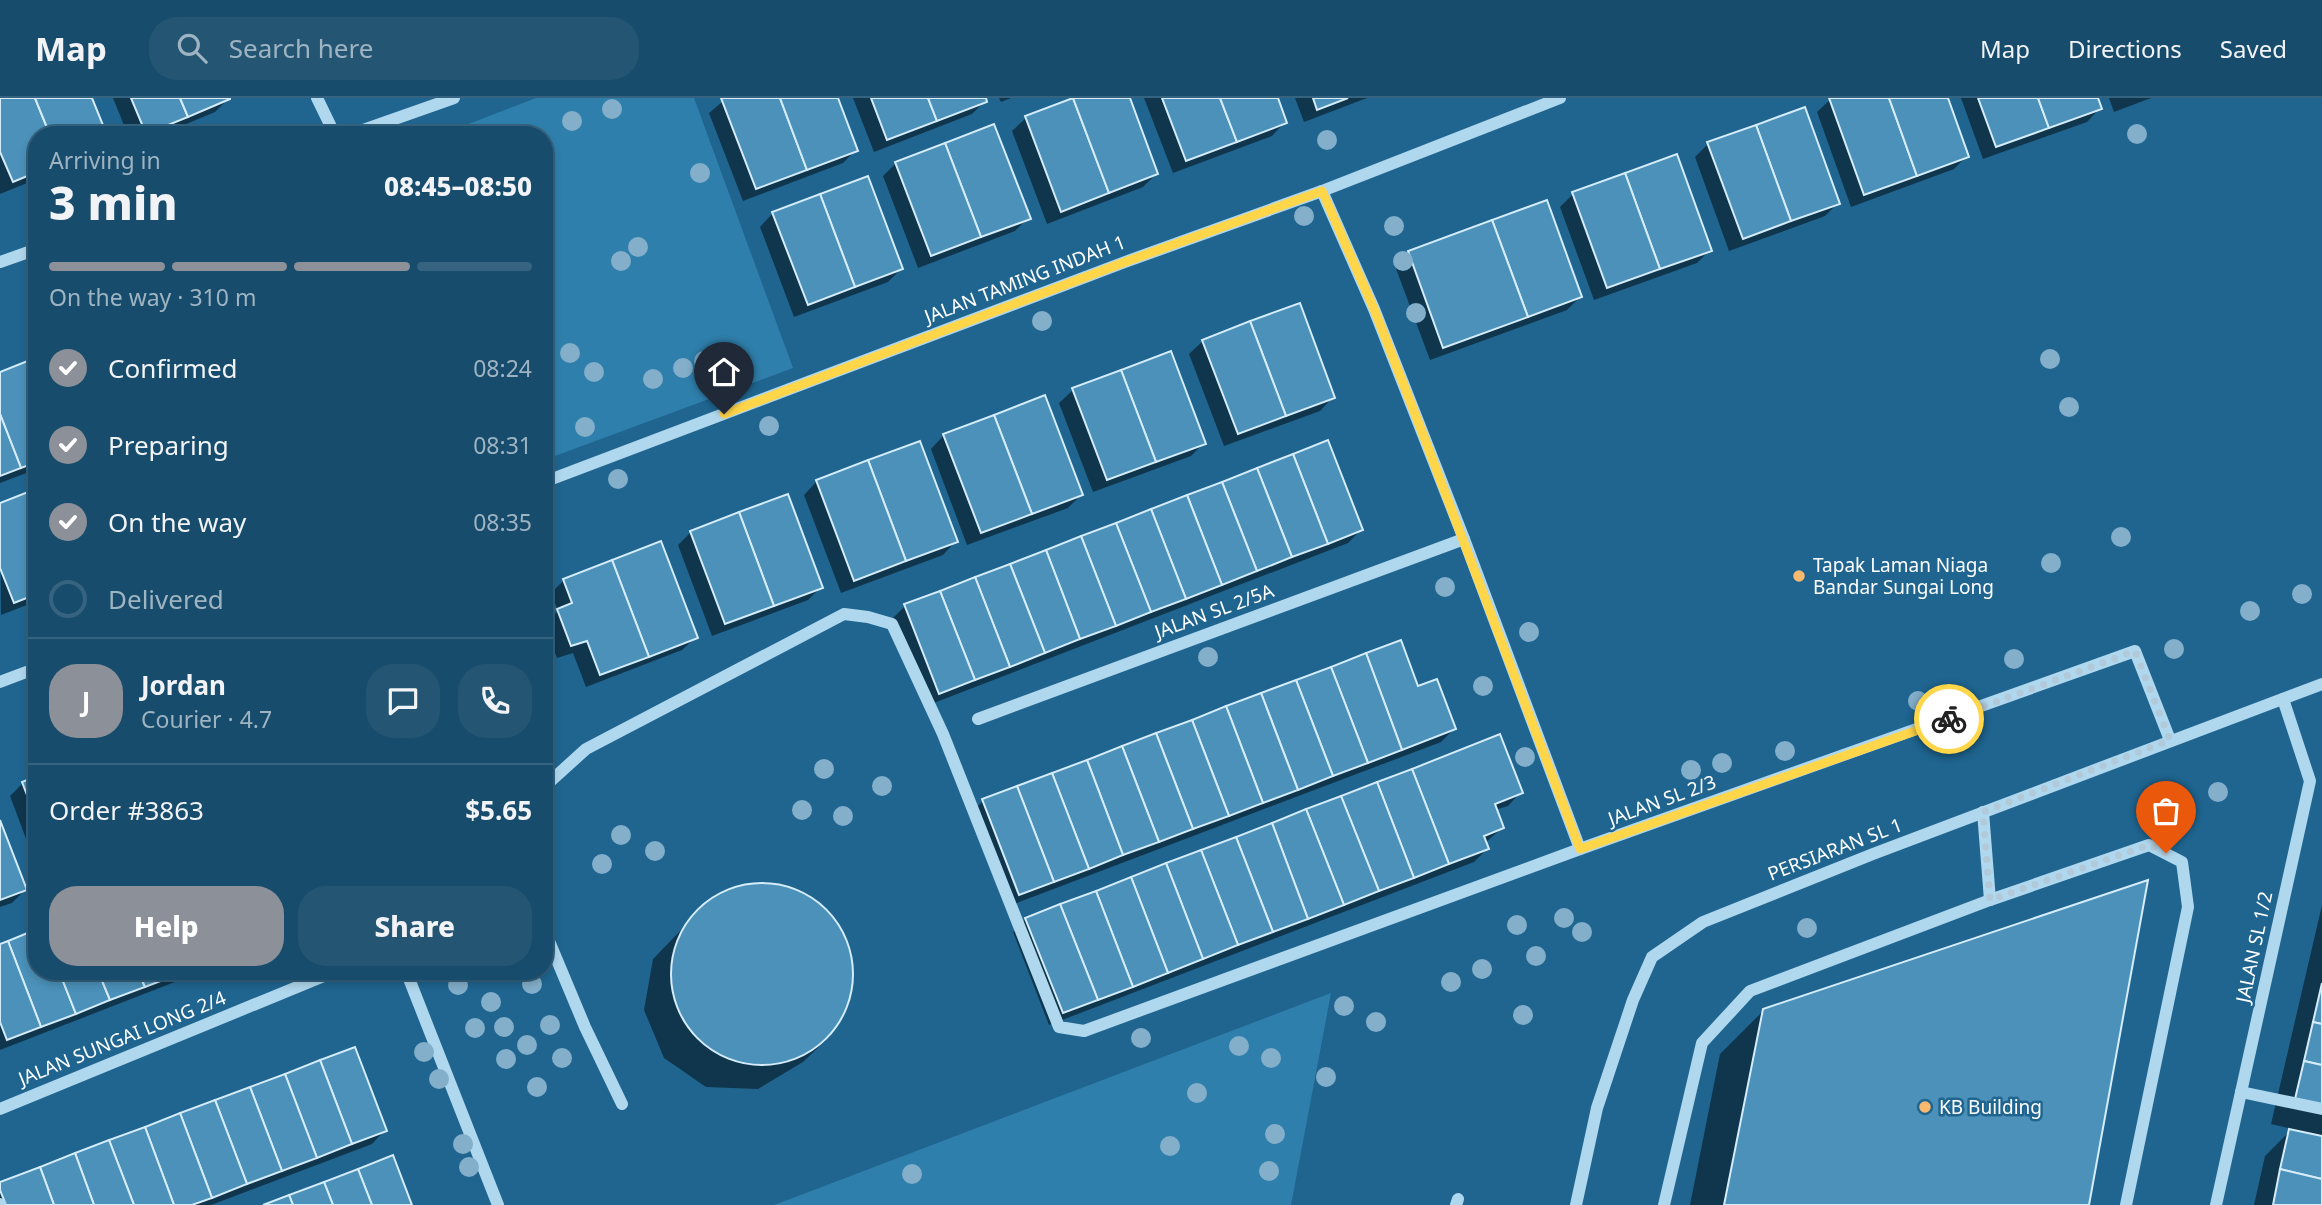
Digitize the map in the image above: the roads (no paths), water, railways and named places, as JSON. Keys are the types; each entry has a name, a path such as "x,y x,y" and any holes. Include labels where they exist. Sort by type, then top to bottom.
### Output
{"street":[{"path":"317,98 331,126"},
{"path":"375,126 454,98"},
{"name":"JALAN TAMING INDAH 1","path":"553,479 1125,262 1322,191 1560,98"},
{"path":"1322,191 1374,309 1464,539 1580,849"},
{"path":"0,262 28,252"},
{"name":"JALAN SL 2/5A","path":"978,719 1464,539"},
{"name":"JALAN SL 2/3","path":"553,779 586,749 844,614 892,624 943,734 1059,1027 1084,1031 1580,849 2135,651 2170,740"},
{"path":"0,682 28,671"},
{"name":"PERSIARAN SL 1","path":"1576,1205 1597,1108 1633,1000 1652,957 1703,922 2170,740 2322,684"},
{"name":"JALAN SL 1/2","path":"2216,1205 2316,779 2284,699"},
{"path":"1983,812 1990,900"},
{"path":"1664,1205 1702,1043 1750,991 1990,900 2149,845 2182,862 2188,907 2126,1205"},
{"path":"553,951 585,1027 622,1104"},
{"name":"JALAN SUNGAI LONG 2/4","path":"0,1109 314,980"},
{"path":"410,980 498,1205"},
{"path":"2241,1092 2322,1109"}],"place":[{"name":"Tapak Laman Niaga Bandar Sungai Long","path":"1799,576"},
{"name":"KB Building","path":"1925,1107"}]}
